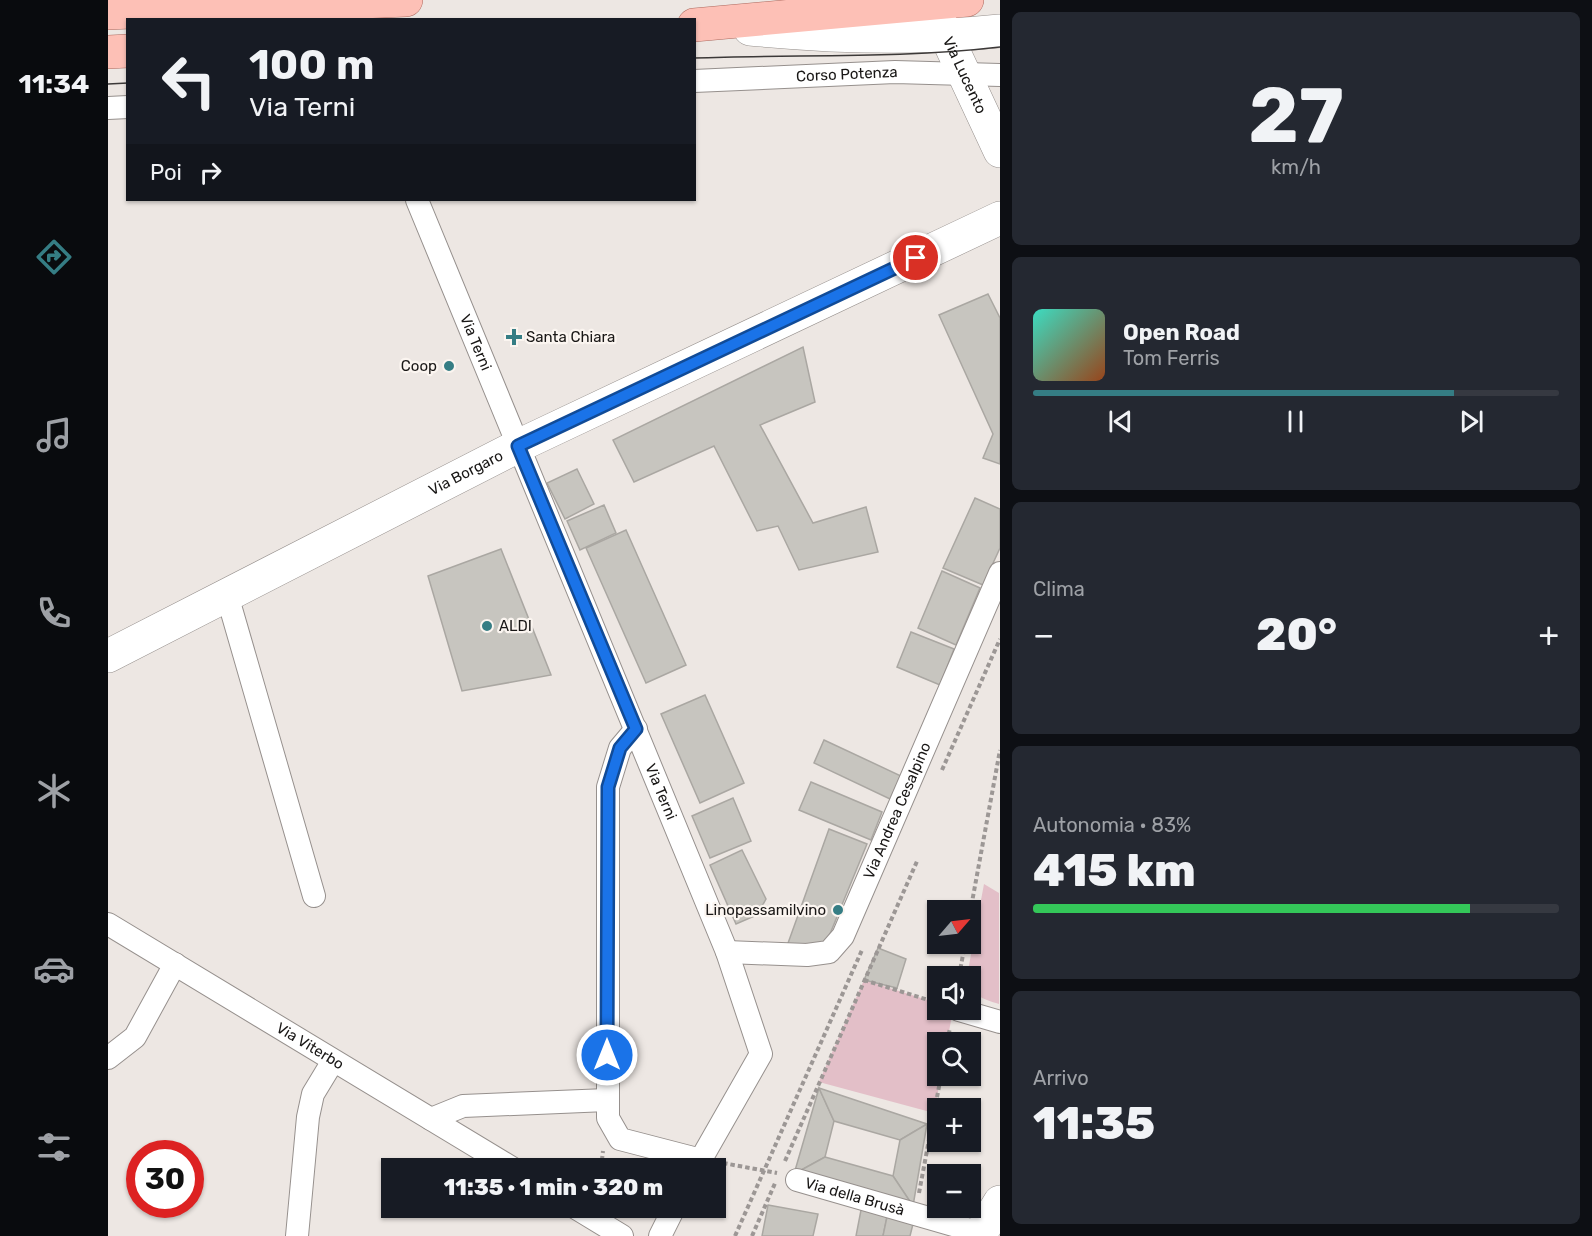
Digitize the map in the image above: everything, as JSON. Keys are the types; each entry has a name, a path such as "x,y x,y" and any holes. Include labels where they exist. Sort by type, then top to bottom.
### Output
{"main road":[{"path":"108,13 406,0"},
{"path":"701,25 967,0"},
{"path":"108,51 126,51"}],"street":[{"name":"Via Lucento","path":"930,2 999,151"},
{"path":"701,25 877,37 946,36 999,31"},
{"name":"Corso Potenza","path":"696,81 896,72 999,75"},
{"path":"108,108 126,106"},
{"name":"Via Terni","path":"417,201 727,952 761,1054 702,1158"},
{"name":"Via Borgaro","path":"108,656 518,446 999,218"},
{"name":"Via Andrea Cesalpino","path":"727,952 807,955 829,952 843,936 999,573"},
{"path":"227,595 314,896"},
{"path":"636,729 620,748 608,787 608,1118 620,1139 680,1158"},
{"name":"Via Viterbo","path":"108,924 495,1158"},
{"path":"108,1058 135,1037 175,964"},
{"path":"981,1017 999,1022"},
{"path":"297,1236 308,1117 313,1094 333,1061"},
{"path":"431,1119 463,1106 607,1100"},
{"name":"Via della Brusà","path":"788,1177 980,1234"},
{"path":"980,1234 999,1202"},
{"path":"592,1218 622,1236"},
{"path":"660,1236 669,1218"}],"path":[{"path":"972,900 999,750"},
{"path":"752,1236 788,1177 864,980 918,859"},
{"path":"864,980 927,1000"},
{"path":"915,1213 939,1086"},
{"path":"726,1168 788,1177"}],"shaded area":[{"path":"984,884 999,893 999,1004 981,997 981,966 969,966 971,954 981,954 981,900"},
{"path":"864,980 927,1000 927,1020 951,1020 949,1032 927,1032 927,1086 939,1086 937,1098 927,1098 927,1111 819,1082"}],"building":[{"path":"988,294 1000,318 1000,464 983,458 993,434 939,315"},
{"path":"803,347 815,402 760,425 813,523 866,507 878,552 799,570 778,526 757,531 714,446 634,482 613,440"},
{"path":"577,469 594,504 565,519 547,483"},
{"path":"975,498 1000,509 1000,548 983,585 943,568"},
{"path":"604,505 616,533 580,550 567,521"},
{"path":"626,530 686,665 646,683 586,548"},
{"name":"ALDI","path":"501,549 551,675 462,691 428,576"},
{"path":"942,571 980,588 956,645 918,628"},
{"path":"911,632 954,649 940,685 897,667"},
{"path":"705,695 744,783 700,803 661,714"},
{"path":"824,740 901,776 890,799 814,763"},
{"path":"811,782 882,812 871,840 799,810"},
{"path":"733,798 751,841 710,858 692,816"},
{"path":"829,829 867,844 825,946 787,946"},
{"path":"742,850 766,899 757,915 736,924 710,865"},
{"path":"878,948 906,959 897,988 864,980"},
{"path":"819,1088 834,1121 825,1157 794,1174"},
{"path":"819,1088 927,1124 900,1140 834,1121"},
{"path":"927,1124 913,1206 893,1176 900,1140"},
{"path":"825,1157 893,1176 913,1206 794,1174"},
{"path":"768,1205 818,1214 813,1236 762,1236"},
{"path":"862,1205 888,1212 883,1236 856,1236"},
{"path":"888,1212 914,1220 910,1236 883,1236"}],"tram line":[{"path":"696,58 885,55 1000,47"},
{"path":"108,84 126,83"}],"place":[{"name":"Santa Chiara","path":"514,337"},
{"name":"Coop","path":"449,366"},
{"name":"ALDI","path":"487,626"},
{"name":"Linopassamilvino","path":"838,910"}],"route":[{"path":"607,1055 608,787 620,748 636,729 518,446 916,258"}]}
